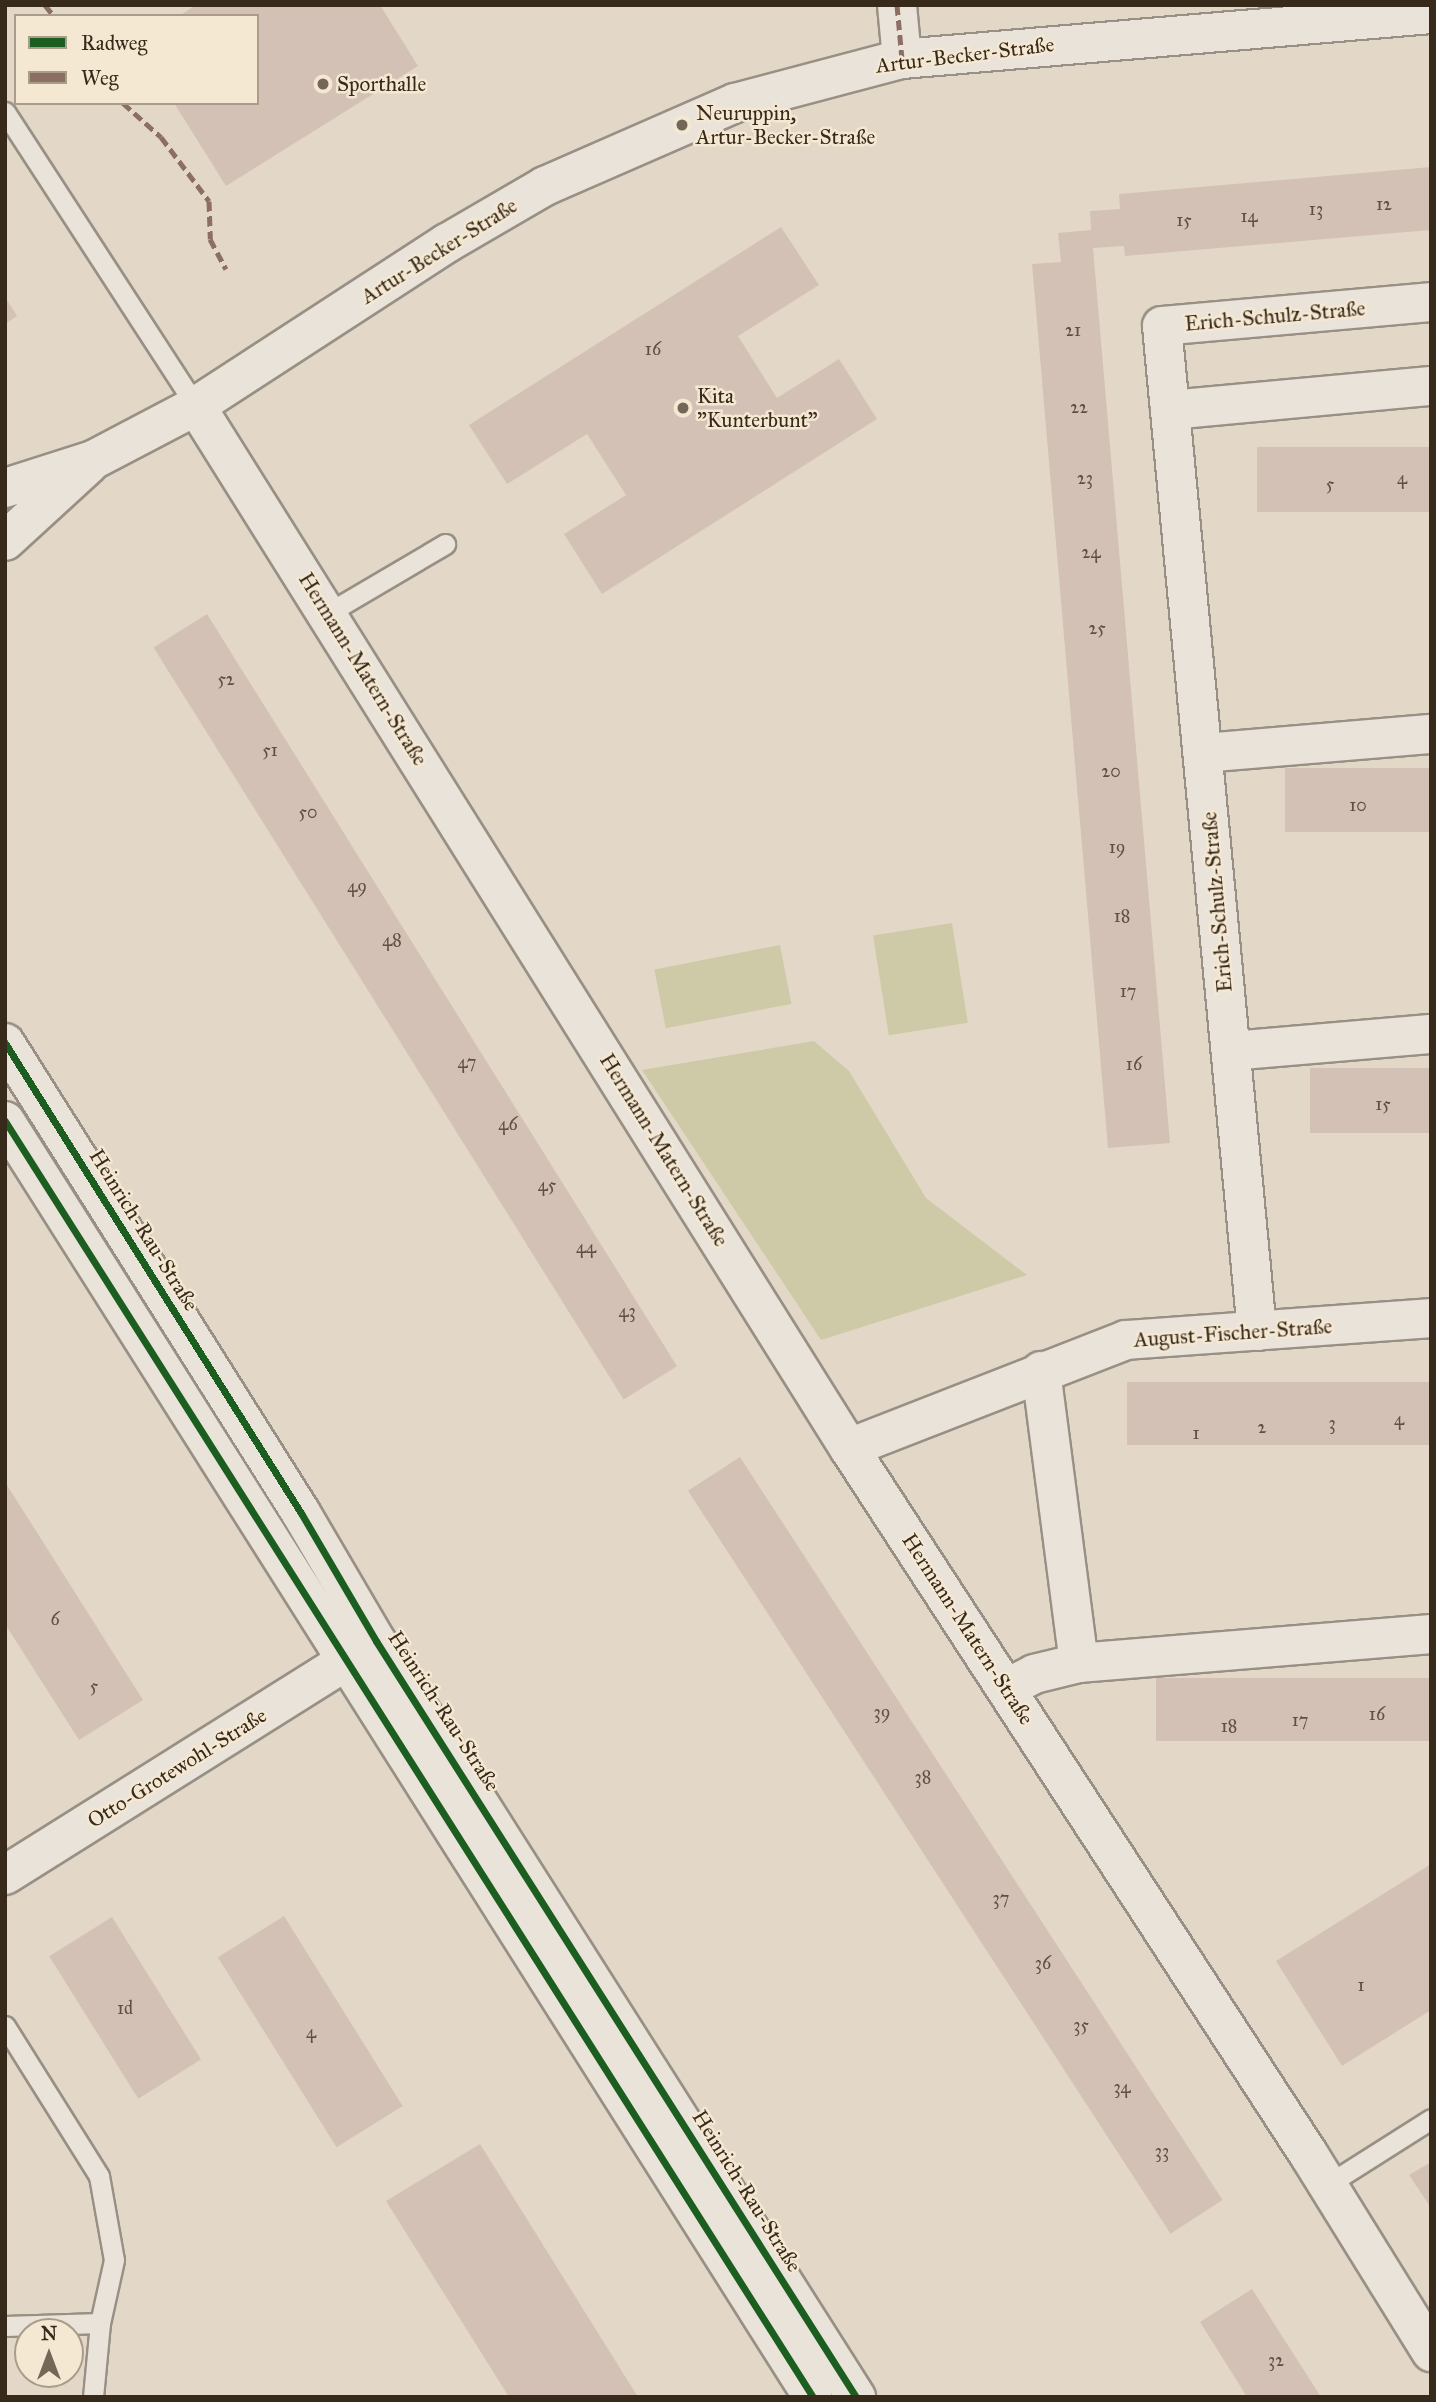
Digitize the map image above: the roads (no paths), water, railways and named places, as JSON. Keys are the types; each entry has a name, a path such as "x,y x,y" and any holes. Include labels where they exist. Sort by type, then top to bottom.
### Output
{"street":[{"path":"897,5 902,59"},
{"name":"Artur-Becker-Straße","path":"5,488 93,460 196,406 447,243 545,186 735,103 902,59 1431,14"},
{"name":"Erich-Schulz-Straße","path":"1257,1331 1162,326 1431,302"},
{"path":"1170,410 1431,386"},
{"name":"Hermann-Matern-Straße","path":"196,406 849,1448 1327,2185 1431,2352"},
{"name":"Artur-Becker-Straße","path":"5,541 93,460"},
{"path":"1203,753 1431,734"},
{"path":"1231,1051 1431,1034"},
{"name":"Heinrich-Rau-Straße","path":"5,1043 301,1513 362,1651 813,2397"},
{"name":"Heinrich-Rau-Straße","path":"5,1121 362,1651 856,2397"},
{"name":"August-Fischer-Straße","path":"849,1448 1126,1340 1431,1318"},
{"path":"1041,1371 1079,1663"},
{"path":"1007,1688 1034,1674 1079,1663 1431,1634"},
{"name":"Otto-Grotewohl-Straße","path":"5,1875 362,1651"}],"lane":[{"name":"Hermann-Matern-Straße","path":"5,112 196,406"},
{"path":"328,613 445,544"},
{"path":"5,2026 99,2176 114,2260 100,2323 93,2397"},
{"path":"1327,2185 1431,2119"},
{"path":"5,2326 100,2323"}],"place":[{"name":"Sporthalle","path":"323,84"},
{"name":"Neuruppin, Artur-Becker-Straße","path":"682,125"},
{"name":"Kita \"Kunterbunt\"","path":"683,408"}]}
